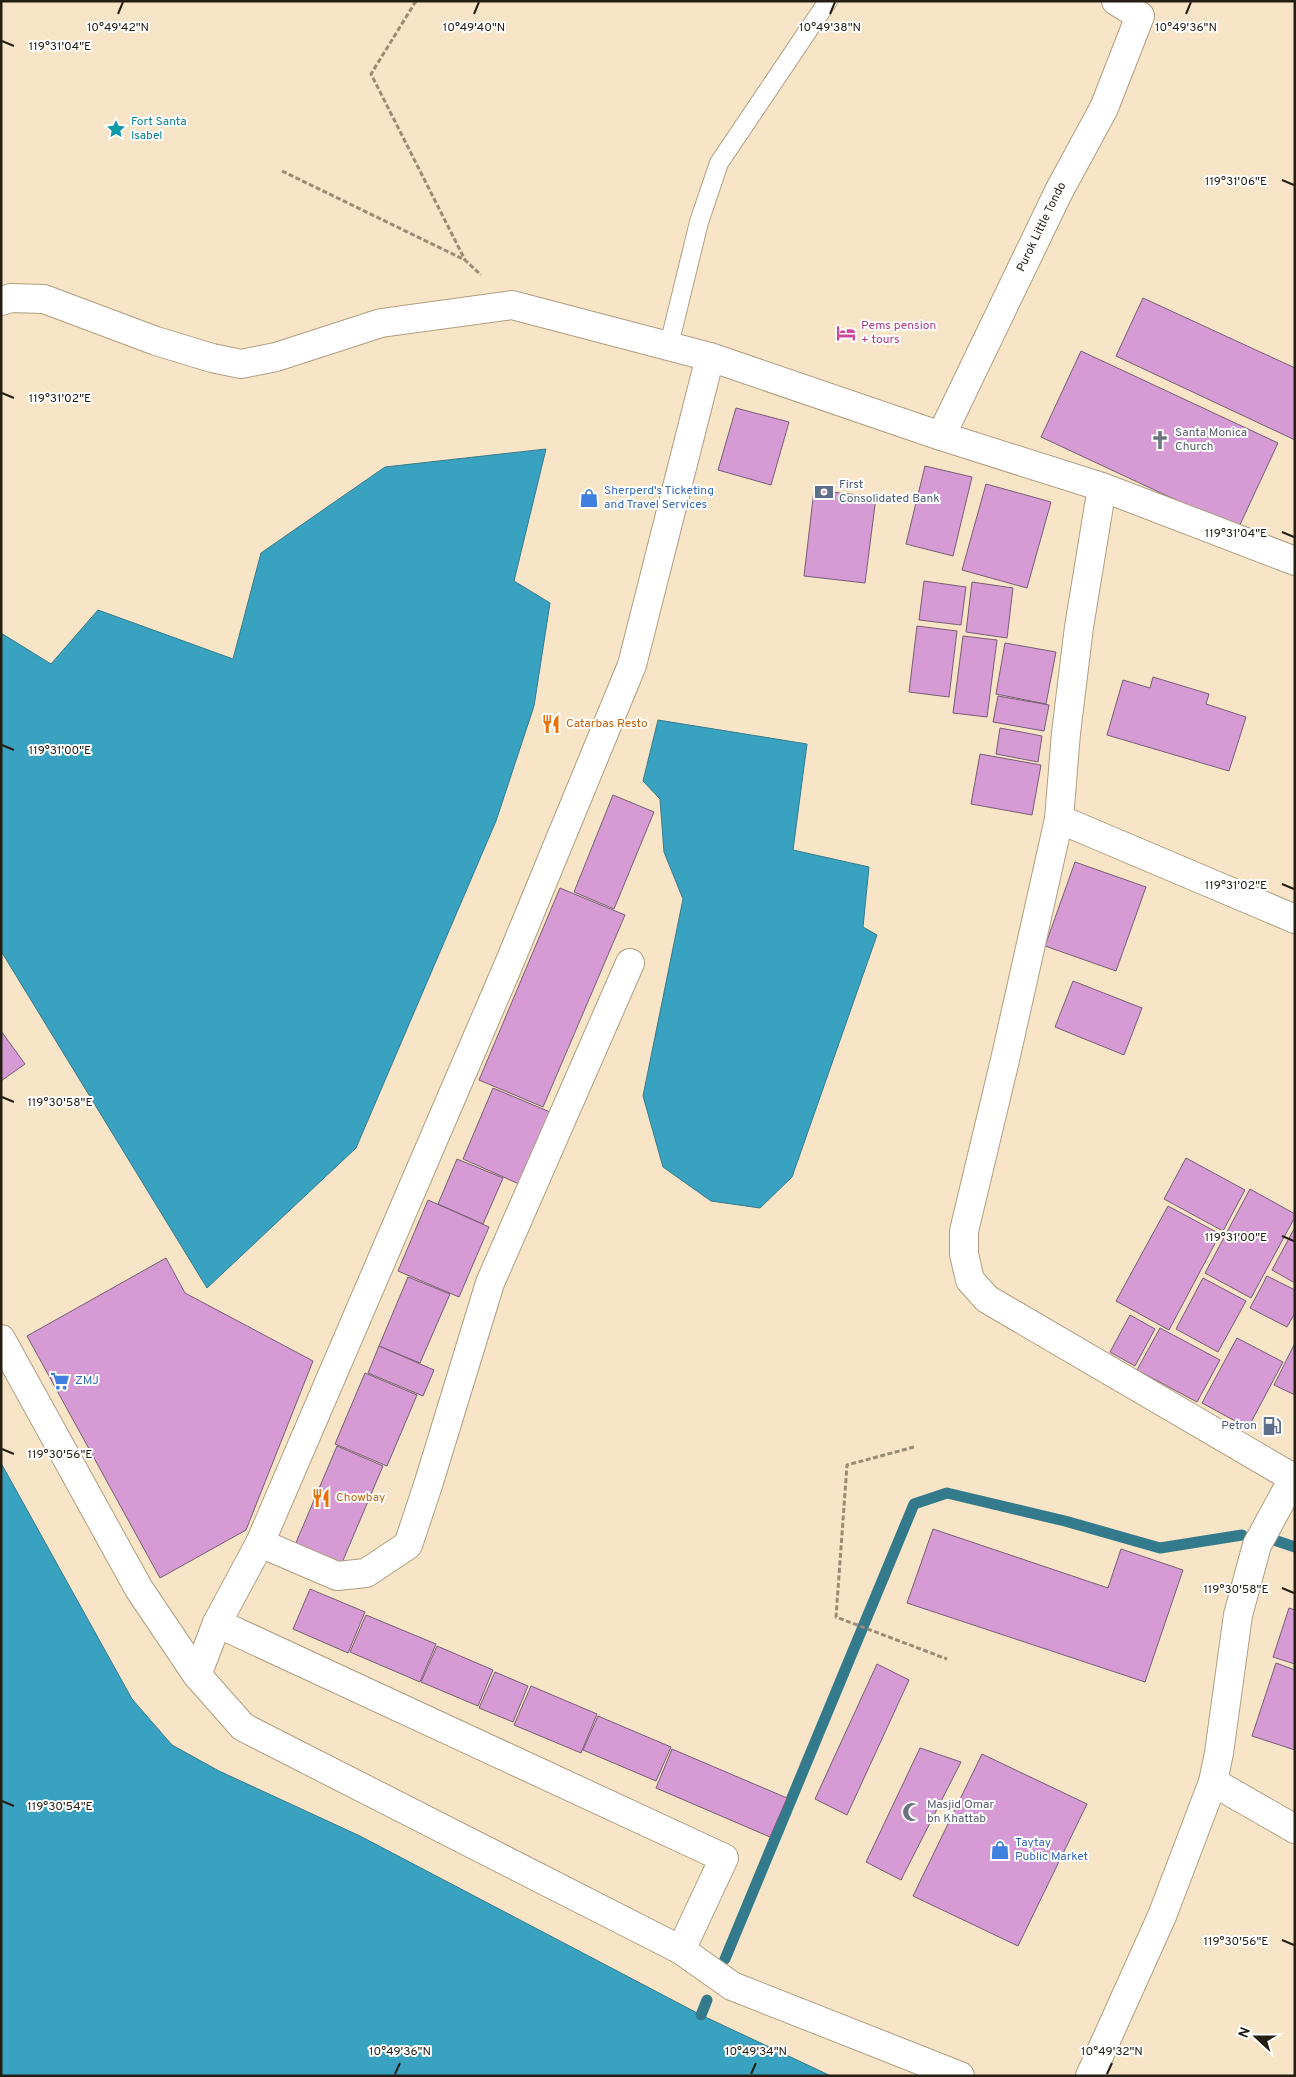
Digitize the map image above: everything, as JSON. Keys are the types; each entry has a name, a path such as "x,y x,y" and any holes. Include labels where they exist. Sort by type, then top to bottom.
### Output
{"street":[{"name":"Purok Little Tondo","path":"942,436 1059,191 1104,108 1140,16 1116,1"},
{"path":"1,301 11,298 44,299 156,341 212,358 241,364 276,357 381,322 512,305 710,357 1102,488 1295,561"},
{"path":"197,1675 217,1623 260,1543 508,966 632,665 710,357"},
{"path":"1090,2076 1162,1916 1213,1782 1219,1753 1238,1615 1257,1545 1294,1478 987,1299 970,1280 964,1254 964,1231 1059,818 1066,733 1079,627 1102,488"},
{"path":"1059,818 1295,919"},
{"path":"260,1543 337,1576 366,1574 408,1545 430,1482 490,1283 630,963"},
{"path":"1,1339 139,1589 197,1675 244,1726 681,1950 732,1986 960,2076"},
{"path":"217,1623 724,1858 681,1950"},
{"path":"1213,1782 1295,1829"}],"lane":[{"path":"669,345 699,222 719,163 828,1"}],"path":[{"path":"416,1 371,74 465,260"},
{"path":"282,171 465,260 512,305"},
{"path":"914,1446 848,1466 836,1617 948,1659"}],"water":[{"path":"546,449 514,581 550,603 534,706 496,821 356,1148 207,1288 1,951 1,633 51,664 98,610 233,659 261,553 385,467"},
{"path":"658,720 807,744 793,850 869,867 863,927 877,935 792,1177 760,1208 711,1201 663,1167 643,1096 683,899 664,852 660,799 643,781"},
{"path":"1,1463 132,1699 172,1745 219,1771 360,1836 701,2015 831,2076 1,2076"}],"building":[{"path":"1143,298 1295,368 1295,440 1116,356"},
{"name":"Santa Monica Church","path":"1081,351 1278,443 1238,529 1041,437"},
{"path":"736,408 789,422 771,485 718,470"},
{"path":"925,466 972,477 953,556 906,544"},
{"path":"986,484 1051,502 1027,588 962,570"},
{"path":"814,490 876,497 865,583 804,576"},
{"path":"924,581 966,587 961,625 919,620"},
{"path":"972,582 1013,588 1007,638 966,632"},
{"path":"917,626 957,631 949,697 909,692"},
{"path":"963,636 997,640 987,717 953,713"},
{"path":"1005,643 1056,652 1046,704 996,694"},
{"path":"1153,677 1209,694 1206,704 1246,717 1229,771 1107,735 1123,680 1150,688"},
{"path":"998,696 1049,705 1044,731 993,722"},
{"path":"1000,728 1042,736 1038,762 996,754"},
{"path":"980,754 1041,765 1032,815 971,804"},
{"path":"613,795 654,812 614,909 574,892"},
{"path":"1075,862 1146,887 1116,971 1045,946"},
{"path":"560,888 625,915 543,1107 479,1080"},
{"path":"1073,981 1142,1008 1124,1055 1055,1027"},
{"path":"1,1031 25,1064 1,1081"},
{"path":"493,1088 550,1112 519,1184 463,1159"},
{"path":"1186,1158 1245,1190 1223,1231 1164,1199"},
{"path":"457,1159 503,1178 483,1224 438,1204"},
{"path":"1250,1189 1295,1214 1251,1298 1205,1273"},
{"path":"428,1200 489,1227 459,1297 398,1271"},
{"path":"1168,1206 1220,1234 1169,1330 1116,1301"},
{"path":"1295,1227 1295,1283 1272,1270"},
{"path":"166,1258 185,1293 313,1361 246,1530 160,1578 27,1336"},
{"path":"1267,1276 1295,1290 1295,1313 1287,1327 1250,1308"},
{"path":"408,1277 450,1294 420,1363 379,1346"},
{"path":"1203,1278 1246,1301 1218,1352 1176,1329"},
{"path":"1130,1315 1155,1329 1135,1366 1110,1352"},
{"path":"1160,1328 1220,1360 1197,1402 1137,1370"},
{"path":"1237,1338 1283,1362 1248,1428 1202,1403"},
{"path":"1295,1343 1295,1395 1274,1385"},
{"path":"379,1346 434,1370 423,1396 368,1373"},
{"path":"365,1373 417,1395 387,1466 335,1444"},
{"path":"337,1446 383,1466 341,1565 295,1545"},
{"path":"933,1529 1108,1588 1121,1549 1183,1570 1145,1682 907,1603"},
{"path":"310,1589 365,1612 348,1653 293,1629"},
{"path":"1289,1608 1295,1610 1295,1664 1273,1657"},
{"path":"366,1615 436,1644 420,1682 350,1652"},
{"path":"437,1646 493,1670 478,1706 421,1682"},
{"path":"1276,1663 1295,1670 1295,1750 1252,1736"},
{"path":"877,1664 909,1680 847,1815 815,1799"},
{"path":"495,1672 528,1686 513,1722 479,1708"},
{"path":"531,1686 597,1714 581,1753 514,1725"},
{"path":"598,1716 671,1747 656,1781 583,1750"},
{"name":"Masjid Omar bn Khattab","path":"920,1748 961,1762 901,1880 866,1862"},
{"path":"672,1749 787,1798 770,1837 656,1788"},
{"name":"Taytay Public Market","path":"982,1754 1087,1804 1018,1946 913,1896"}],"waterway":[{"path":"725,1959 914,1504 947,1493 1065,1521 1160,1548 1242,1535"},
{"path":"1274,1540 1295,1547"},
{"path":"701,2015 707,2000"}],"place":[{"name":"Fort Santa Isabel","path":"116,129"},
{"name":"Pems pension + tours","path":"846,333"},
{"name":"Santa Monica Church","path":"1160,440"},
{"name":"First Consolidated Bank","path":"824,492"},
{"name":"Sherperd's Ticketing and Travel Services","path":"589,498"},
{"name":"Catarbas Resto","path":"551,724"},
{"name":"ZMJ","path":"60,1381"},
{"name":"Petron","path":"1272,1426"},
{"name":"Chowbay","path":"321,1498"},
{"name":"Masjid Omar bn Khattab","path":"912,1812"},
{"name":"Taytay Public Market","path":"1000,1850"}]}
